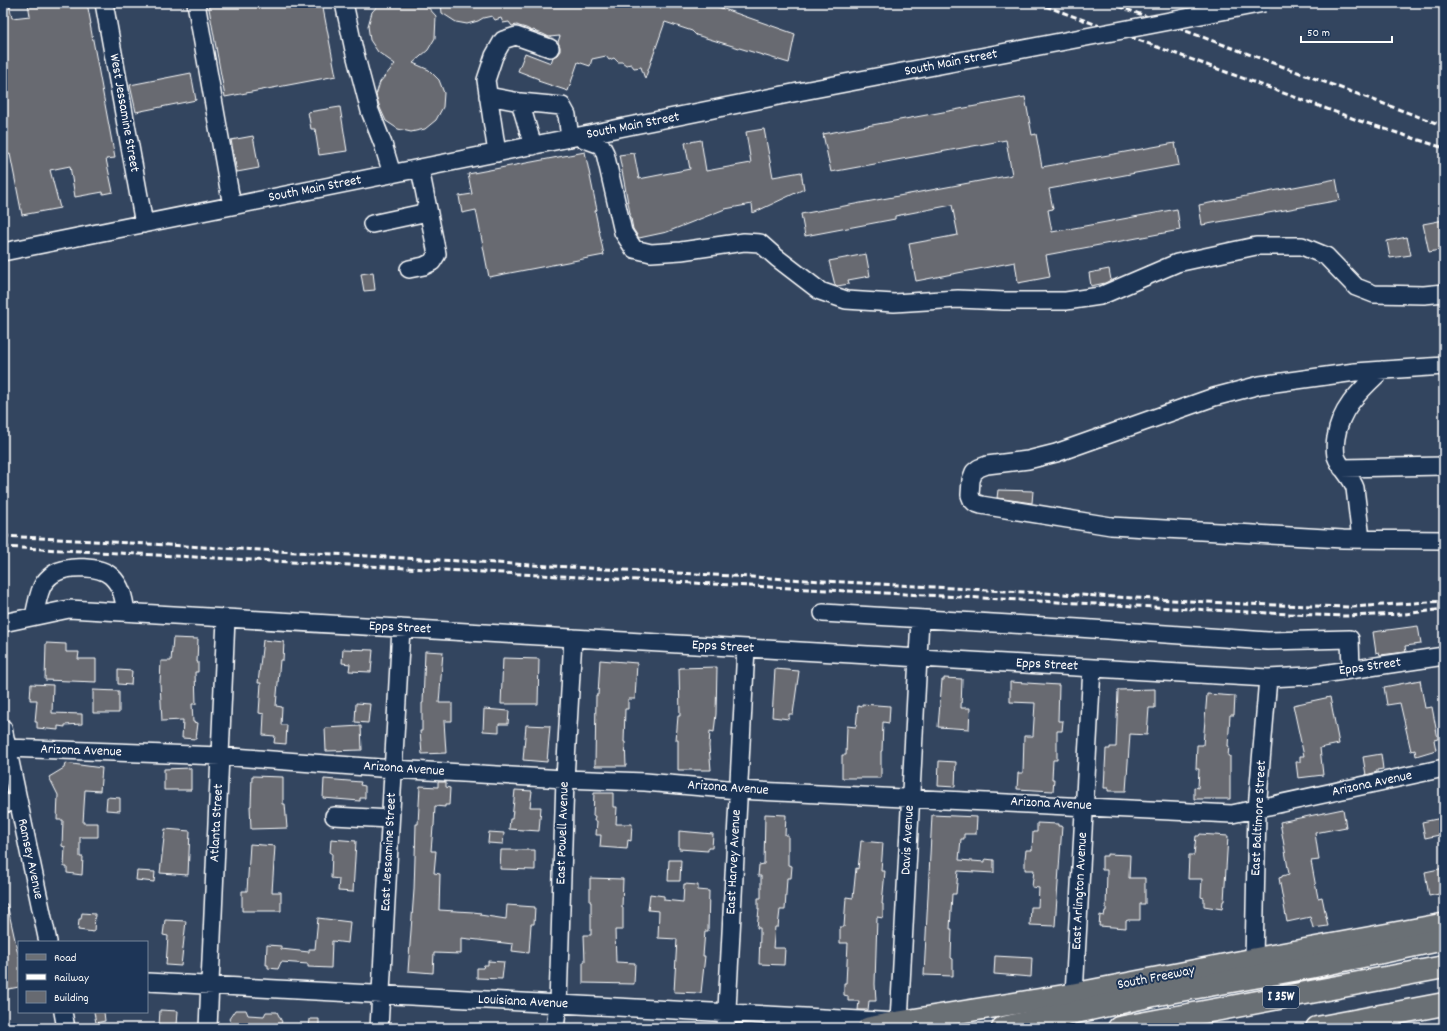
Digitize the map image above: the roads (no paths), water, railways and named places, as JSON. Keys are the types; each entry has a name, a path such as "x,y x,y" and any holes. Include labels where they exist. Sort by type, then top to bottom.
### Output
{"highway":[{"path":"1004,1028 1158,994 1310,967 1444,939"},
{"name":"I 35W","path":"1119,1028 1444,967"},
{"path":"1317,1028 1444,1004"}],"main road":[{"name":"South Freeway","path":"868,1028 1074,994 1254,958 1444,924"}],"street":[{"name":"West Jessamine Street","path":"104,3 144,224"},
{"path":"196,3 232,206"},
{"path":"344,3 370,111 383,144 392,174"},
{"name":"South Main Street","path":"3,252 798,92 1264,3"},
{"path":"497,153 486,80 494,56 503,40 516,36 550,48"},
{"path":"488,96 520,102 562,106 568,116 574,137 601,145 605,153 623,232 634,249 651,253 681,251 744,242 760,243 820,291 846,300 894,303 958,299 1066,301 1100,296 1177,263 1256,246 1302,246 1326,256 1356,288 1374,294 1444,294"},
{"path":"520,102 533,146"},
{"path":"409,269 424,266 432,262 437,254 420,168"},
{"path":"372,224 423,212 427,204"},
{"path":"1444,366 1355,372 1260,385 1214,397 1056,453 1028,460 987,465 974,472 970,488 972,500 981,505 1111,526 1361,539 1444,540"},
{"path":"1361,539 1353,481 1342,468 1337,458 1335,448 1340,420 1344,411 1359,392 1382,370"},
{"path":"1342,468 1444,466"},
{"path":"34,616 43,584 48,578 56,572 78,568 97,569 112,576 119,585 126,612"},
{"name":"Epps Street","path":"3,623 70,609 1268,678 1309,676 1443,659"},
{"path":"822,613 1070,627 1268,641 1350,639 1351,670"},
{"name":"Atlanta Street","path":"208,1028 226,619"},
{"name":"Davis Avenue","path":"899,1022 920,619"},
{"name":"East Jessamine Street","path":"379,1028 400,628"},
{"name":"East Powell Avenue","path":"556,1028 565,780 573,638"},
{"name":"East Harvey Avenue","path":"726,1020 746,648"},
{"name":"East Arlington Avenue","path":"1074,994 1092,668"},
{"name":"East Baltimore Street","path":"1254,958 1257,809 1268,678"},
{"name":"Ramsey Avenue","path":"3,728 7,748 11,802 48,941"},
{"name":"Arizona Avenue","path":"7,748 220,756 565,780 645,782 738,790 1232,814 1444,768"},
{"path":"334,816 390,819"},
{"name":"Louisiana Avenue","path":"148,982 558,1004 726,1020 899,1022"},
{"path":"63,1013 66,1028"}],"railway":[{"path":"1037,3 1360,121 1444,148"},
{"path":"1110,3 1444,126"},
{"path":"3,536 1244,604 1352,607 1444,601"},
{"path":"3,547 1288,614 1345,616 1405,614 1444,609"}]}
